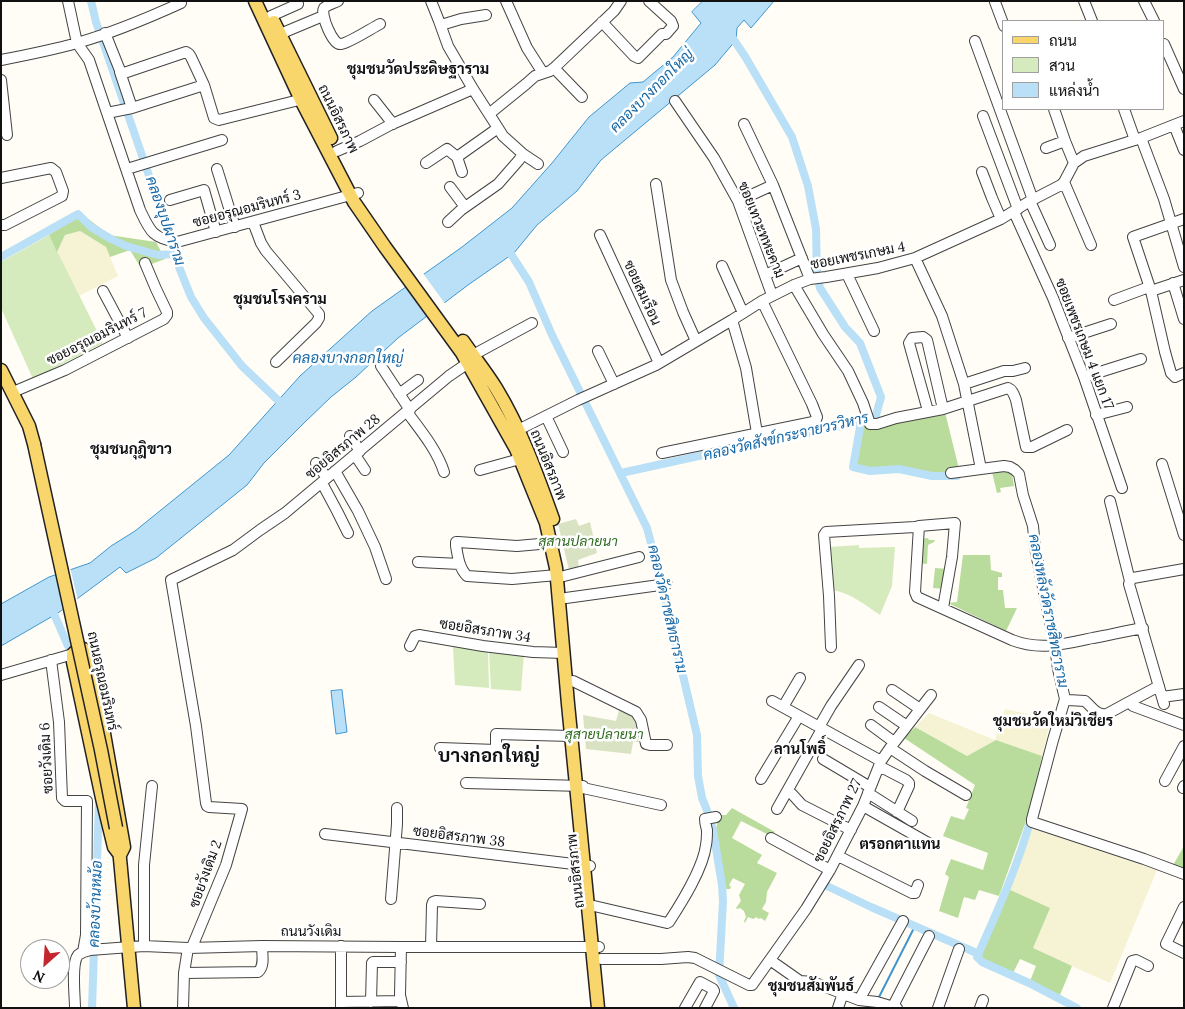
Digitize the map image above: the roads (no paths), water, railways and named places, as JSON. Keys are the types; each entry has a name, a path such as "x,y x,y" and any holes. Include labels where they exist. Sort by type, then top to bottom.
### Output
{"main road":[{"path":"255,1 355,195"},
{"name":"ถนนอิสรภาพ","path":"264,1 280,34 306,98 337,151 355,195 468,355 496,389 513,432 531,458 554,522 560,575 566,598 581,787"},
{"name":"ถนนอรุณอมรินทร์","path":"1,370 29,426 34,444 101,750 120,855 134,1008"},
{"path":"513,432 520,459 546,523 560,575 571,736 581,787 587,866 597,951 598,1008"},
{"path":"73,654 73,662 102,798 114,847 120,855"},
{"name":"ถนนอิสรภาพ","path":"587,866 594,906 597,951 605,1008"}],"street":[{"name":"ซอยอรุณอมรินทร์ 3","path":"68,1 77,42 89,60 140,210 149,229 154,234 162,239 173,241 216,232 355,195"},
{"path":"338,1 326,6 323,10 323,16 335,43 341,44 380,24"},
{"path":"431,1 448,46 503,136 523,154 538,164"},
{"path":"506,1 527,48 543,73"},
{"path":"489,114 535,76 554,68 614,11 622,1"},
{"path":"602,22 638,58 662,34 666,34 673,26 673,23 649,1"},
{"path":"1084,1 1092,20"},
{"path":"1144,1 1152,20"},
{"path":"1,60 40,53 102,35 182,2"},
{"path":"995,2 1002,21"},
{"path":"271,16 298,4"},
{"path":"441,25 461,19 486,15"},
{"path":"280,34 323,16"},
{"path":"102,35 120,72 127,109"},
{"path":"974,41 1050,245"},
{"path":"1165,46 1184,89"},
{"path":"120,72 124,73 186,52 191,57 204,85 214,118 219,120 306,98"},
{"path":"554,68 582,98"},
{"path":"1,80 7,135"},
{"path":"107,113 127,109 204,85"},
{"path":"337,151 473,89"},
{"path":"374,100 393,124"},
{"name":"ซอยเทวะทหะคาม","path":"675,101 714,158 738,201 772,295"},
{"path":"1054,110 1064,141 1074,164 1084,156 1138,139 1179,123 1184,150"},
{"path":"1124,110 1164,200 1183,260"},
{"name":"ซอยเพชรเกษม 4 แยก 17","path":"983,116 1016,210 1084,377 1122,488"},
{"name":"ซอยเทวะทหะคาม","path":"744,124 773,185 802,258 817,278"},
{"path":"457,157 498,128"},
{"path":"126,169 222,140"},
{"path":"1046,148 1064,141"},
{"path":"426,163 447,149 457,157 462,172"},
{"path":"448,222 465,207 498,184 523,154"},
{"name":"ซอยเพชรเกษม 4","path":"513,432 659,363 772,295 794,285 817,278 878,268 915,258 1001,219 1061,185 1074,164"},
{"path":"1,178 51,168 56,172 64,194 1,226"},
{"path":"217,169 235,227"},
{"path":"982,172 1001,219"},
{"path":"1064,182 1091,245"},
{"path":"656,184 671,280 696,341"},
{"path":"738,201 773,185"},
{"path":"450,187 465,207"},
{"path":"170,200 204,190 216,232"},
{"path":"1184,219 1133,237 1150,289 1171,373 1175,376 1184,373"},
{"path":"253,222 266,251 319,314 316,323 276,362"},
{"name":"ซอยสมเรือน","path":"600,235 659,363"},
{"path":"765,275 802,258"},
{"path":"915,258 942,316 964,384 981,469"},
{"name":"ซอยอรุณอมรินทร์ 7","path":"13,392 65,370 164,319 167,312 145,263"},
{"path":"722,266 743,313"},
{"path":"847,274 874,331"},
{"path":"1114,300 1184,280"},
{"path":"1173,283 1184,319"},
{"path":"794,285 822,334 848,371 863,403 868,421 871,424 944,409 1008,388 1014,392 1028,448 1068,430"},
{"path":"103,291 128,338"},
{"path":"662,453 816,420 812,404 762,301"},
{"path":"732,320 746,368 757,433"},
{"name":"ซอยอิสรภาพ 28","path":"242,809 210,807 206,803 196,726 171,580 233,550 285,513 449,376 468,355 532,323"},
{"path":"1068,338 1111,324"},
{"path":"928,411 909,343 912,338 923,337 927,340 944,409"},
{"path":"598,351 614,384"},
{"path":"1084,377 1141,359"},
{"path":"381,366 424,434 444,472"},
{"path":"964,384 1004,371 1025,368"},
{"path":"399,394 418,380"},
{"path":"1096,415 1126,407"},
{"path":"546,416 563,452"},
{"path":"350,436 364,470"},
{"path":"480,470 520,459"},
{"path":"316,463 358,511 375,547 386,579"},
{"path":"1162,464 1184,536"},
{"path":"950,473 1004,466 1015,470 1019,474 1023,495 1033,526 1051,646 1065,699 1032,822 1184,874"},
{"path":"328,477 337,511 348,533"},
{"path":"1110,502 1130,581 1129,584 1163,701 1184,694"},
{"path":"831,646 824,536 826,532 956,523 943,608"},
{"path":"919,526 915,595 917,597 1030,646 1051,646 1143,628"},
{"path":"550,543 517,546 456,542 456,546 460,564 467,576 512,579 560,575 639,557"},
{"path":"418,562 460,564"},
{"path":"1130,581 1132,578 1184,569"},
{"path":"566,598 667,584"},
{"name":"ซอยอิสรภาพ 34","path":"410,646 415,636 419,635 484,646 564,654"},
{"path":"1,675 73,654"},
{"name":"ซอยวังเดิม 6","path":"52,660 60,722 62,798 65,801 87,801 86,935 91,951"},
{"path":"777,809 831,706 859,665"},
{"path":"783,707 800,678"},
{"path":"573,681 636,712 641,720 646,744 667,745"},
{"path":"1065,699 1085,701 1098,713 1104,715 1159,686"},
{"path":"892,690 920,709"},
{"name":"ซอยอิสรภาพ 27","path":"597,951 661,959 695,958 752,985 806,909 830,870 852,830 880,764 892,745 931,695"},
{"path":"772,701 906,780 909,786 897,812"},
{"path":"1129,702 1133,706 1184,725"},
{"path":"879,707 907,726"},
{"path":"761,779 799,716"},
{"path":"871,725 892,745 925,771 966,795"},
{"path":"440,748 496,750 496,734 571,736"},
{"path":"1164,781 1184,746"},
{"path":"823,760 869,790 912,822"},
{"path":"466,783 581,787 661,805"},
{"path":"144,946 144,865 152,786"},
{"path":"792,794 802,805 852,830"},
{"path":"863,806 932,845"},
{"path":"391,899 396,843 396,808"},
{"name":"ซอยวังเดิม 2","path":"183,1008 184,973 190,947 226,864 242,809"},
{"path":"594,906 669,922 695,878 705,853 709,819"},
{"name":"ซอยอิสรภาพ 38","path":"325,834 587,866"},
{"path":"770,838 830,870"},
{"path":"838,856 915,889"},
{"path":"431,947 433,902 480,904"},
{"path":"1184,907 1166,944 1184,953"},
{"path":"859,1000 903,921"},
{"path":"770,960 800,981 813,982 876,1005 895,1007 929,936"},
{"name":"ถนนวังเดิม","path":"91,951 144,946 341,946 597,951"},
{"path":"184,973 258,972 263,966 262,946"},
{"path":"341,946 341,1005 371,1002 402,1005 400,995 401,947"},
{"path":"938,1008 959,948"},
{"path":"75,1008 74,964 78,956 91,951"},
{"path":"1113,1008 1132,961 1136,960 1148,966"},
{"path":"371,1002 372,963 401,962"},
{"path":"684,1008 700,982 714,991 705,1008"},
{"path":"838,1008 843,993"}],"water":[{"name":"คลองบางกอกใหญ่","path":"703,1 774,1 751,28 744,20 737,28 736,40 715,65 601,160 577,191 537,225 514,253 398,338 304,423 264,463 247,485 156,558 126,573 120,567 58,613 1,646 1,604 49,577 90,563 111,546 135,531 229,455 300,376 372,311 462,247 512,208 589,117 630,83 643,82 673,57 701,23 692,12"},
{"path":"342,690 347,732 336,734 331,691"}],"waterway":[{"name":"คลองบุปผาราม","path":"91,1 96,22 166,225 175,257 191,297 204,318 242,366 284,406"},
{"name":"คลองวัดสังข์กระจายวรวิหาร","path":"621,473 875,419 881,397 860,343 845,327 820,288 817,275 816,229 808,186 792,137 730,34"},
{"path":"1,257 78,214 91,227 126,246 158,255 174,254"},
{"name":"คลองวัดราชสิทธาราม","path":"507,248 529,282 552,335 647,528 697,735 698,776 702,798 713,830 722,885 723,901 719,975 734,1008"},
{"name":"คลองหลังวัดราชสิทธาราม","path":"861,422 853,467 870,471 899,469 932,476 957,476"},
{"path":"51,607 68,646"},
{"name":"คลองบ้านหม้อ","path":"92,1008 99,802"},
{"name":"คลองหลังวัดราชสิทธาราม","path":"1031,818 1013,871 977,957 982,962 1029,983 1077,1008"},
{"path":"825,885 979,954"},
{"path":"878,999 915,926"}],"district":[{"name":"ชุมชนวัดประดิษฐาราม","path":"418,70"},
{"name":"ชุมชนโรงคราม","path":"280,300"},
{"name":"ชุมชนกุฎิขาว","path":"131,450"},
{"name":"ชุมชนวัดใหม่วิเชียร","path":"1053,722"},
{"name":"ลานโพธิ์","path":"800,750"},
{"name":"บางกอกใหญ่","path":"489,757"},
{"name":"ตรอกตาแทน","path":"900,845"},
{"name":"ชุมชนสัมพันธ์","path":"811,987"}],"park label":[{"name":"สุสานปลายนา","path":"578,542"},
{"name":"สุสายปลายนา","path":"604,735"}]}
